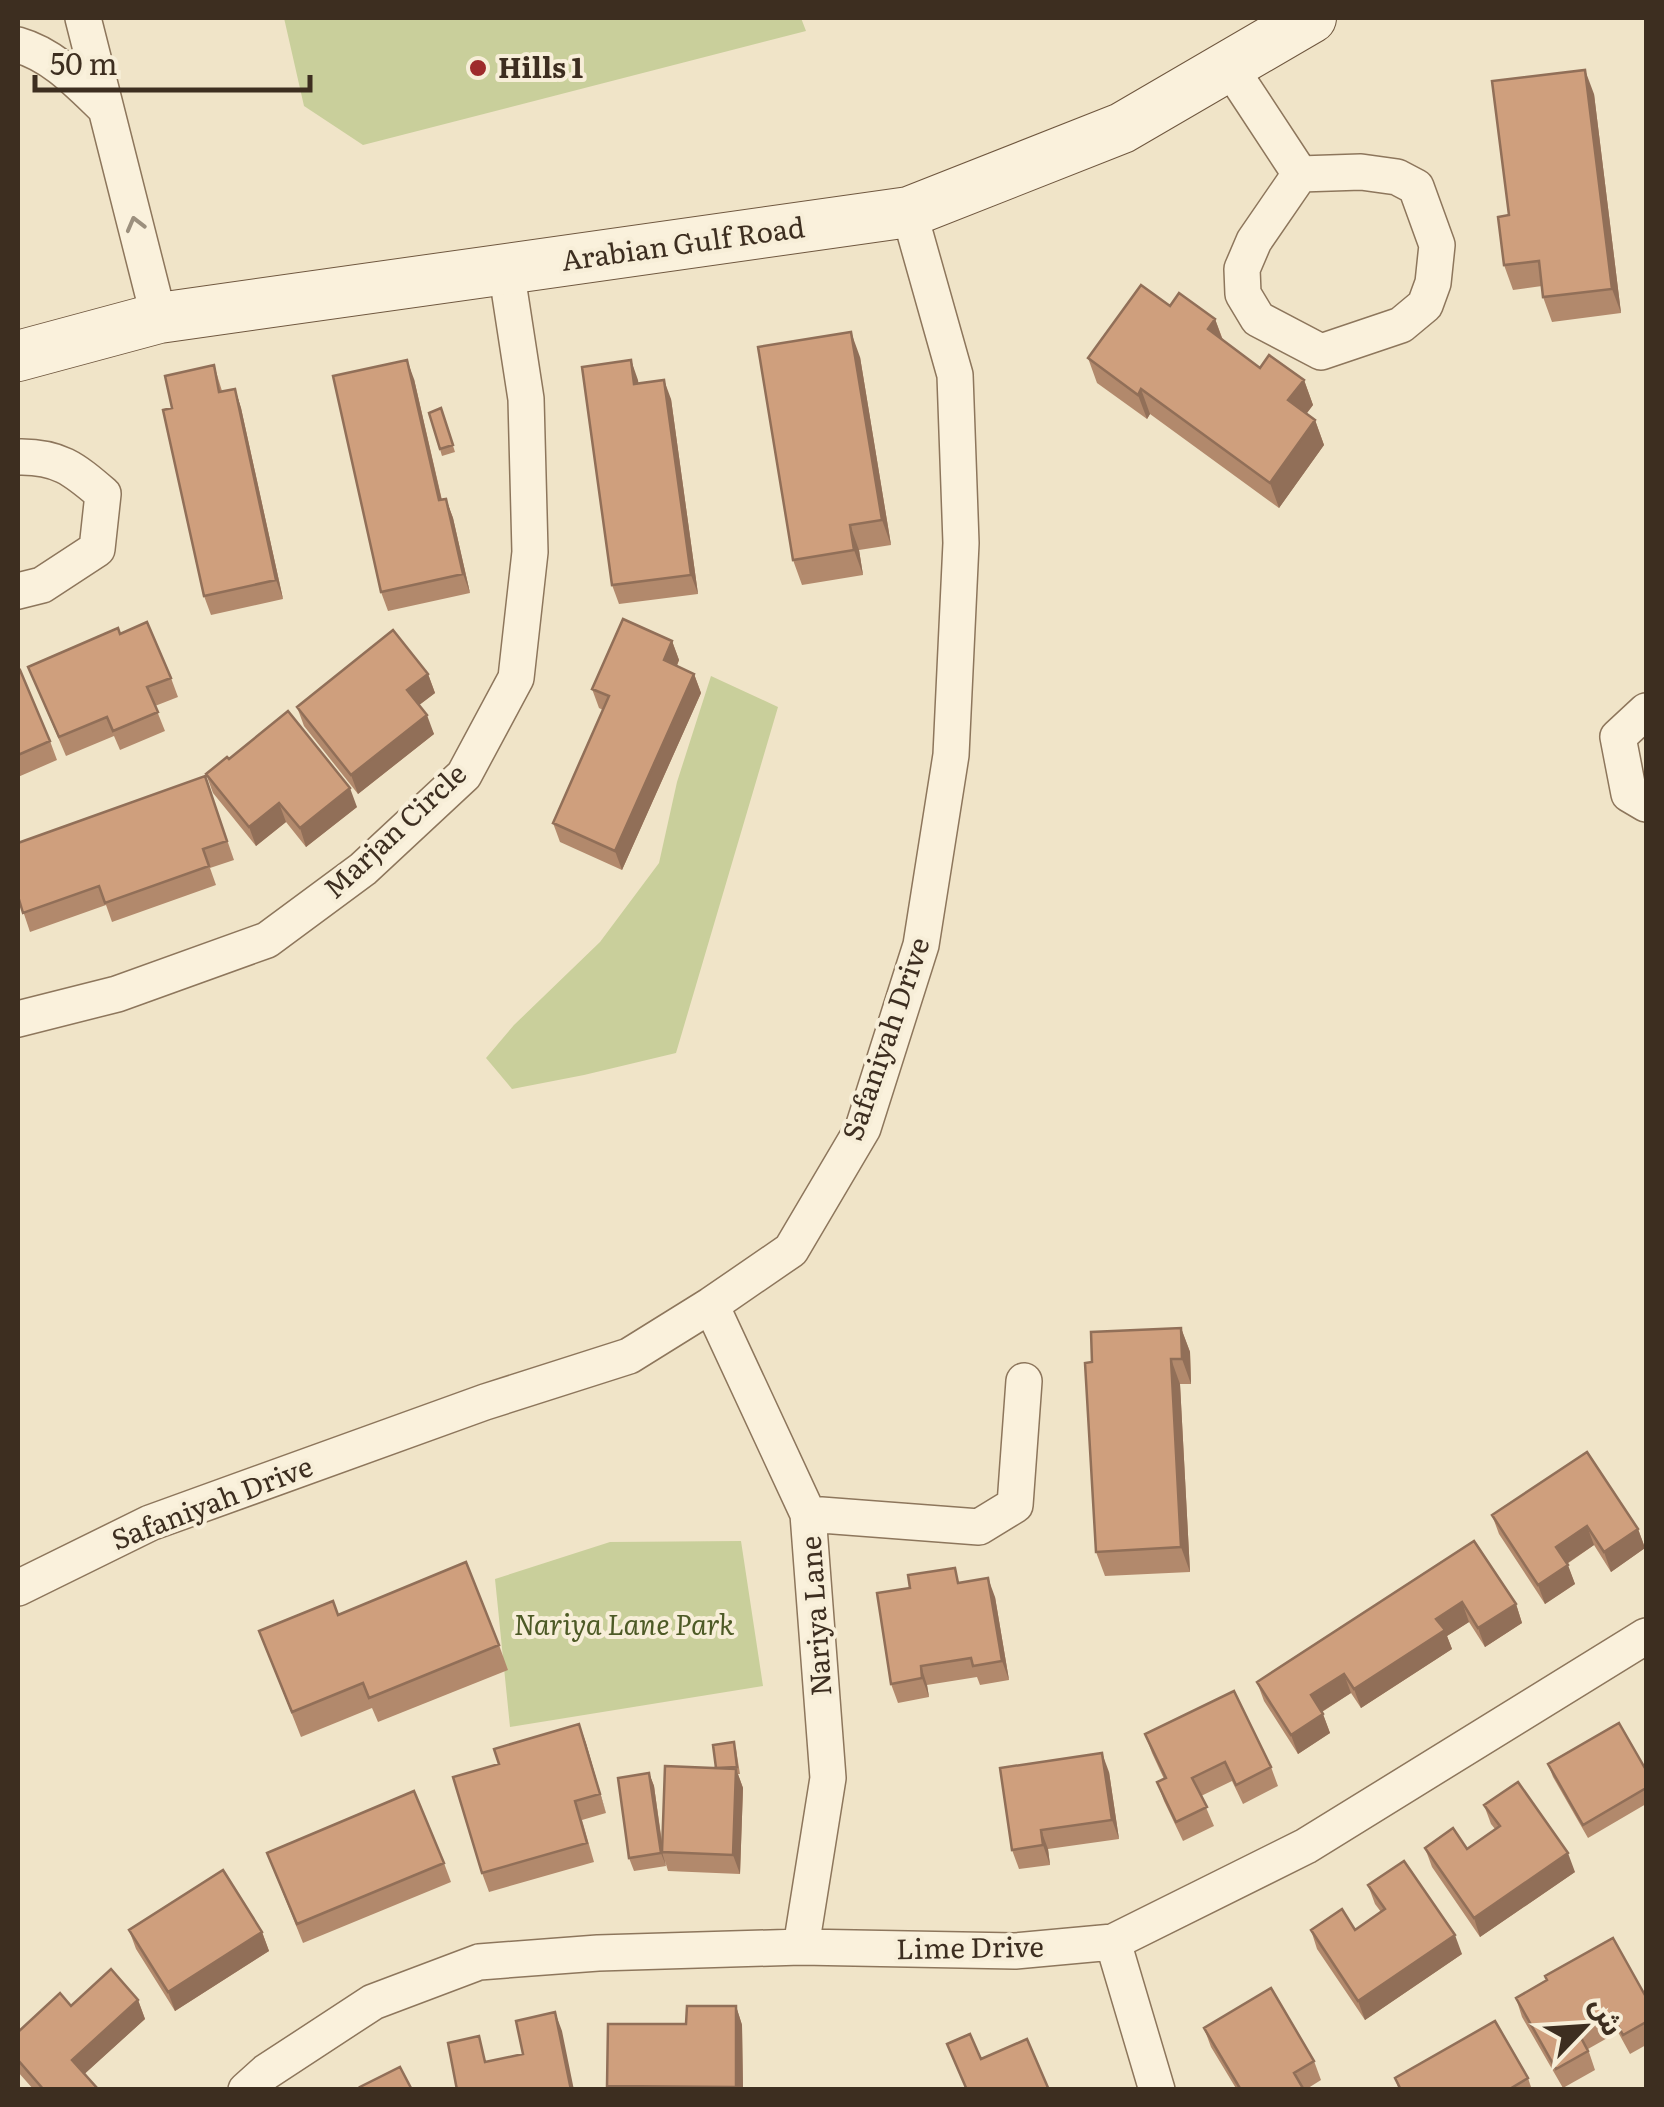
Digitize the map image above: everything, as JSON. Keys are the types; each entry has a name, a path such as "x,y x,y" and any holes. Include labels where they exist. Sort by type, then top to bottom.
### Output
{"main road":[{"name":"Arabian Gulf Road","path":"18,356 160,318 909,212 1122,128 1312,18"}],"street":[{"path":"83,18 160,318"},
{"path":"18,45 65,69 105,108"},
{"path":"1228,66 1300,174"},
{"path":"1361,172 1397,176 1416,187 1437,246 1433,284 1425,306 1402,325 1321,352 1258,319 1243,294 1242,269 1254,241 1300,174 1361,172"},
{"name":"Safaniyah Drive","path":"18,1588 150,1523 402,1431 629,1356 791,1250 863,1128 922,945 951,754 961,543 955,375 909,212"},
{"name":"Marjan Circle","path":"18,1019 117,994 267,940 363,869 464,775 516,678 530,552 526,399 506,269"},
{"path":"18,457 39,456 76,470 103,494 98,549 42,585 18,591"},
{"path":"1646,711 1618,737 1629,794 1646,804"},
{"name":"Nariya Lane","path":"710,1305 808,1514 828,1778 801,1947"},
{"path":"808,1514 979,1527 1015,1505 1024,1381"},
{"name":"Lime Drive","path":"246,2090 266,2072 373,2002 478,1962 801,1947 1015,1951 1113,1942 1306,1846 1646,1636"},
{"path":"1113,1942 1158,2090"}],"green space":[{"name":"Hills 1","path":"284,18 801,18 806,31 363,145 304,106"},
{"path":"711,676 778,707 676,1053 512,1089 486,1058 514,1025 600,942 659,863 677,782"},
{"name":"Nariya Lane Park","path":"741,1541 763,1686 510,1727 495,1579 610,1542"}],"building":[{"path":"1585,70 1612,289 1543,297 1539,261 1504,265 1498,217 1509,215 1492,81"},
{"path":"1141,285 1170,306 1179,293 1215,319 1208,329 1260,368 1269,355 1304,380 1288,400 1315,420 1270,483 1141,389 1138,395 1088,358"},
{"path":"851,332 882,520 850,525 854,550 793,560 758,347"},
{"path":"407,360 439,500 446,499 463,574 381,592 333,376"},
{"path":"631,360 634,384 664,380 691,575 612,585 582,367"},
{"path":"214,365 219,392 235,389 276,580 204,596 163,410 172,408 165,376"},
{"path":"441,408 453,445 440,449 429,413"},
{"path":"623,619 672,641 664,660 694,674 615,851 553,823 609,696 592,689"},
{"path":"147,622 171,678 147,687 158,712 113,731 107,717 59,737 28,667 118,628 120,634"},
{"path":"393,630 428,674 407,690 427,715 351,775 297,707"},
{"path":"18,671 50,741 18,755"},
{"path":"288,711 350,788 300,828 279,803 249,827 206,774"},
{"path":"205,776 227,841 203,849 209,866 105,903 99,886 23,913 18,896 18,843"},
{"path":"1181,1328 1182,1359 1171,1359 1181,1547 1096,1552 1085,1363 1092,1362 1091,1332"},
{"path":"1587,1452 1638,1529 1604,1552 1587,1526 1556,1547 1568,1565 1538,1585 1492,1515"},
{"path":"1474,1541 1516,1604 1478,1628 1462,1602 1436,1619 1445,1630 1354,1689 1344,1674 1311,1695 1323,1714 1291,1735 1257,1682"},
{"path":"466,1562 499,1645 369,1698 363,1683 292,1712 259,1631 333,1601 338,1615"},
{"path":"955,1568 958,1583 988,1578 1002,1661 973,1666 971,1658 921,1666 922,1678 891,1684 877,1593 910,1588 908,1575"},
{"path":"1234,1691 1271,1767 1236,1785 1225,1762 1192,1778 1207,1807 1176,1822 1157,1782 1166,1778 1145,1734"},
{"path":"1619,1723 1646,1770 1646,1788 1583,1825 1548,1764"},
{"path":"579,1724 600,1794 575,1801 587,1843 482,1873 453,1777 499,1764 494,1749"},
{"path":"734,1742 737,1767 716,1768 713,1745"},
{"path":"1102,1753 1112,1820 1041,1830 1043,1845 1012,1850 1000,1768"},
{"path":"665,1766 736,1769 733,1855 662,1852"},
{"path":"649,1773 661,1853 629,1858 618,1778"},
{"path":"1518,1782 1568,1853 1474,1918 1425,1848 1453,1828 1467,1849 1500,1826 1484,1805"},
{"path":"414,1791 444,1863 297,1924 267,1853"},
{"path":"1404,1861 1455,1935 1358,2001 1311,1930 1342,1909 1355,1930 1385,1909 1368,1885"},
{"path":"223,1870 262,1932 168,1992 129,1930"},
{"path":"1613,1938 1646,1997 1646,2022 1623,2035 1611,2013 1578,2032 1588,2051 1556,2069 1516,1998 1547,1980 1545,1976"},
{"path":"111,1969 138,2000 72,2060 97,2088 44,2090 18,2060 18,2032 60,1993 71,2006"},
{"path":"1271,1988 1314,2061 1294,2073 1304,2090 1241,2090 1204,2028"},
{"path":"687,2006 736,2006 736,2087 607,2086 608,2024 686,2024"},
{"path":"555,2012 571,2090 457,2090 448,2043 479,2036 485,2062 523,2054 516,2021"},
{"path":"1495,2021 1528,2078 1508,2090 1401,2090 1395,2078"},
{"path":"970,2034 981,2059 1027,2039 1049,2090 967,2090 947,2044"},
{"path":"400,2067 412,2090 360,2087"}],"place":[{"name":"Hills 1","path":"478,68"}]}
